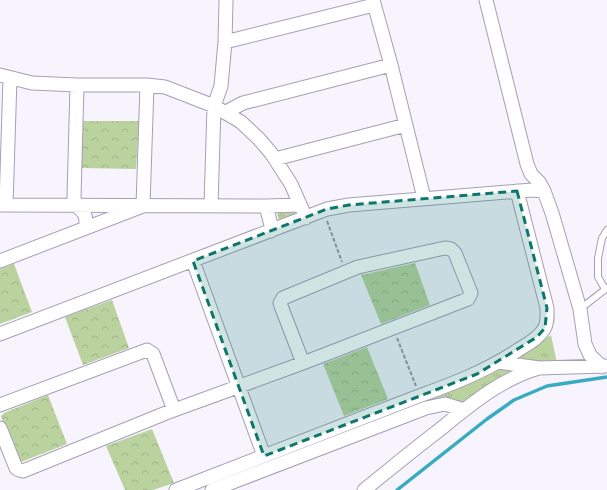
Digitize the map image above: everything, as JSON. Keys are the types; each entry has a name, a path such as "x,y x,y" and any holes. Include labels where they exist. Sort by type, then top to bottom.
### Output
{"street":[{"path":"211,206 214,106 221,86 225,42 226,0"},
{"path":"486,0 527,164 531,174 539,182 544,191 580,309 585,344 590,355 604,367"},
{"path":"225,42 374,2 424,198"},
{"path":"226,112 243,103 391,65"},
{"path":"300,204 266,206 3,205 5,77 32,83 77,85 147,85 165,87 214,106 241,122 260,139 291,184 300,204 306,218"},
{"path":"77,85 75,205 84,213 87,220 84,228"},
{"path":"144,206 147,85"},
{"path":"275,159 406,125"},
{"path":"0,334 324,210 349,204 517,191 544,191"},
{"path":"176,490 419,396 454,384 498,362 537,337 545,328 548,319 547,308 517,191"},
{"path":"0,261 144,206"},
{"path":"266,206 269,214 271,231"},
{"path":"0,428 16,468 23,471 174,410 303,363 468,299 471,293 455,253 451,249 445,248 358,267 283,298 280,303 303,363"},
{"path":"193,261 264,456"},
{"path":"0,405 147,350 153,354 174,410"},
{"path":"498,362 539,368 604,367"},
{"path":"364,490 464,410 510,379 539,368"},
{"path":"212,490 426,408 445,404 464,410"}],"lane":[{"path":"580,309 606,289 598,277 598,258 602,238 607,230"}],"path":[{"path":"324,210 346,272"},
{"path":"392,328 419,396"}],"highlighted area":[{"path":"517,191 547,308 545,328 537,337 477,374 264,456 193,261 327,209 349,205"}],"green space":[{"path":"83,121 139,121 136,169 80,168"},
{"path":"277,211 298,211 296,215 279,222"},
{"path":"415,263 430,305 381,324 361,275"},
{"path":"14,264 32,312 0,324 0,269"},
{"path":"112,300 129,348 83,365 65,317"},
{"path":"551,335 557,363 510,361"},
{"path":"367,347 388,399 344,416 323,364"},
{"path":"494,369 514,371 464,405 427,403 425,400"},
{"path":"48,395 67,444 21,462 17,460 1,416 4,413"},
{"path":"152,429 174,483 153,490 125,490 106,446"}],"waterway":[{"path":"397,490 487,419 514,400 547,386 607,377"}]}
